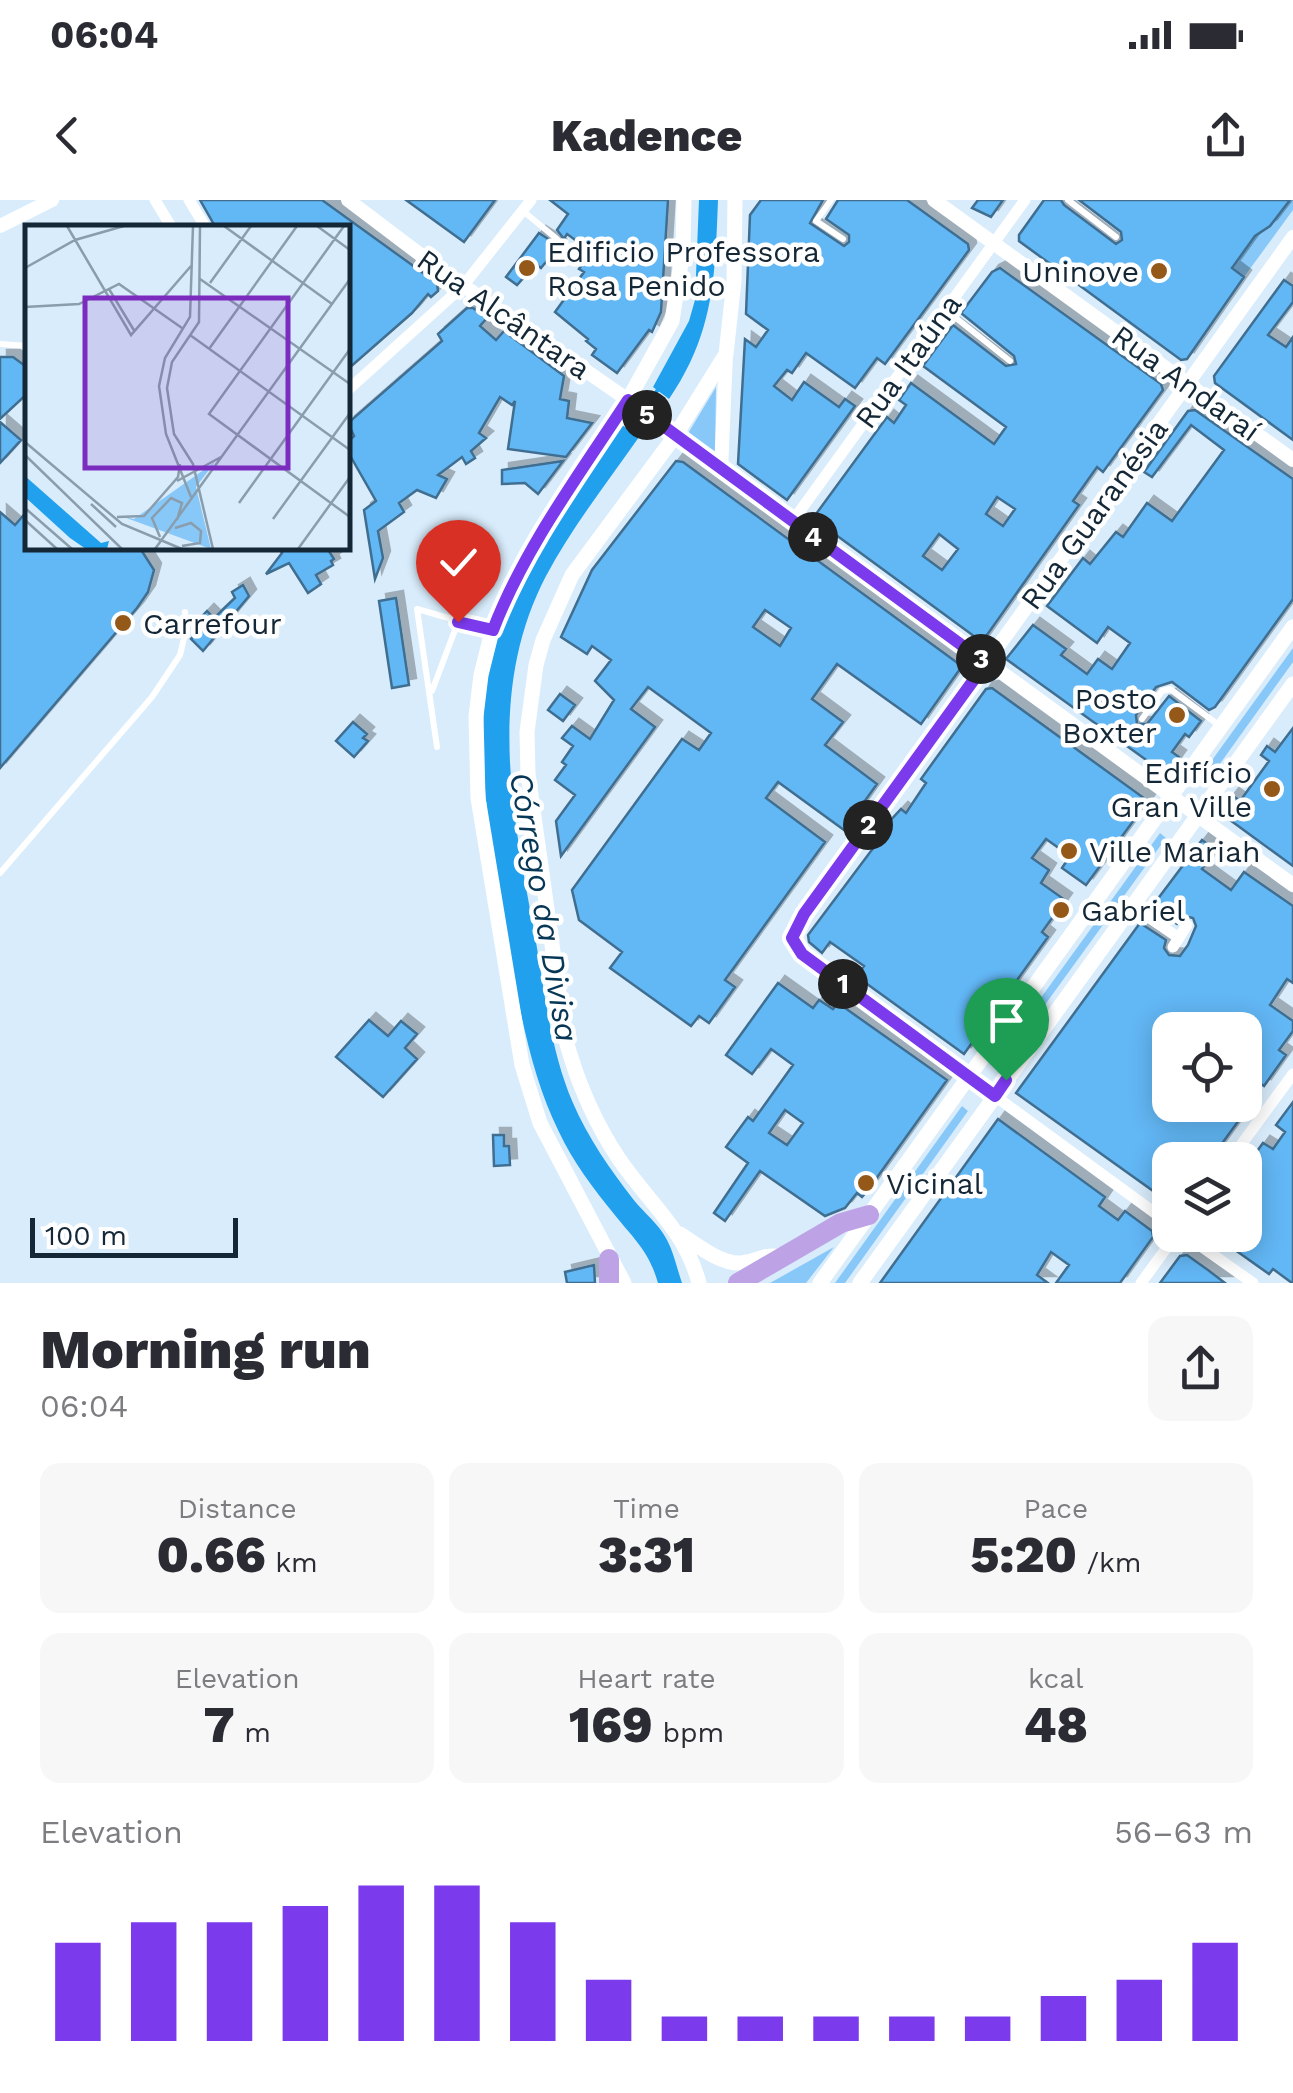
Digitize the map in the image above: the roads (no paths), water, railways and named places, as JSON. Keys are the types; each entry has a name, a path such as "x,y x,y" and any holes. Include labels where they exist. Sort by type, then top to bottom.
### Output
{"highway":[{"path":"738,1283 841,1222 869,1214"},
{"path":"609,1259 609,1283"}],"main road":[{"path":"624,1283 540,1123 522,1065 478,798 476,758 481,675 511,583 532,546 633,404 672,321 683,250 684,200"},
{"path":"735,200 734,281 726,354 675,436 572,575 543,640 527,732 531,811 565,1037 593,1117 641,1188 680,1234 735,1263 747,1263 766,1254 781,1258"},
{"path":"820,1283 1293,627"},
{"path":"860,1283 1293,684"},
{"path":"680,1234 699,1283"}],"street":[{"path":"0,226 52,200"},
{"path":"156,200 170,225"},
{"path":"189,200 204,225"},
{"name":"Rua Alcântara","path":"348,200 1293,884"},
{"name":"Rua Andaraí","path":"934,200 1293,460"},
{"name":"Rua Itaúna","path":"792,522 1025,200"},
{"path":"350,388 463,286 527,205"},
{"name":"Rua Guaranésia","path":"968,1076 802,954 792,938 804,914 1293,237"},
{"path":"721,470 726,354"},
{"path":"1132,906 1176,942 1188,925"},
{"path":"1243,1142 1293,1074"},
{"path":"968,1076 1152,1211"},
{"path":"1141,1283 1164,1252"},
{"path":"1210,1252 1253,1283"}],"lane":[{"path":"830,200 816,220 843,239"},
{"path":"1068,200 1116,237"},
{"path":"527,205 558,239"},
{"path":"945,309 1010,361"},
{"path":"0,344 25,346"},
{"path":"437,747 417,609 493,630"},
{"path":"0,873 152,698 180,654 186,630 184,612"},
{"path":"430,696 458,622"},
{"path":"1142,719 1162,691 1173,690 1221,726"}],"waterway":[{"name":"Córrego da Divisa","path":"628,434 659,388"}],"place":[{"name":"Edificio Professora Rosa Penido","path":"527,268"},
{"name":"Uninove","path":"1159,271"},
{"name":"Carrefour","path":"123,623"},
{"name":"Posto Boxter","path":"1177,715"},
{"name":"Edifício Gran Ville","path":"1272,789"},
{"name":"Ville Mariah","path":"1069,851"},
{"name":"Gabriel","path":"1061,910"},
{"name":"Vicinal","path":"866,1183"}]}
